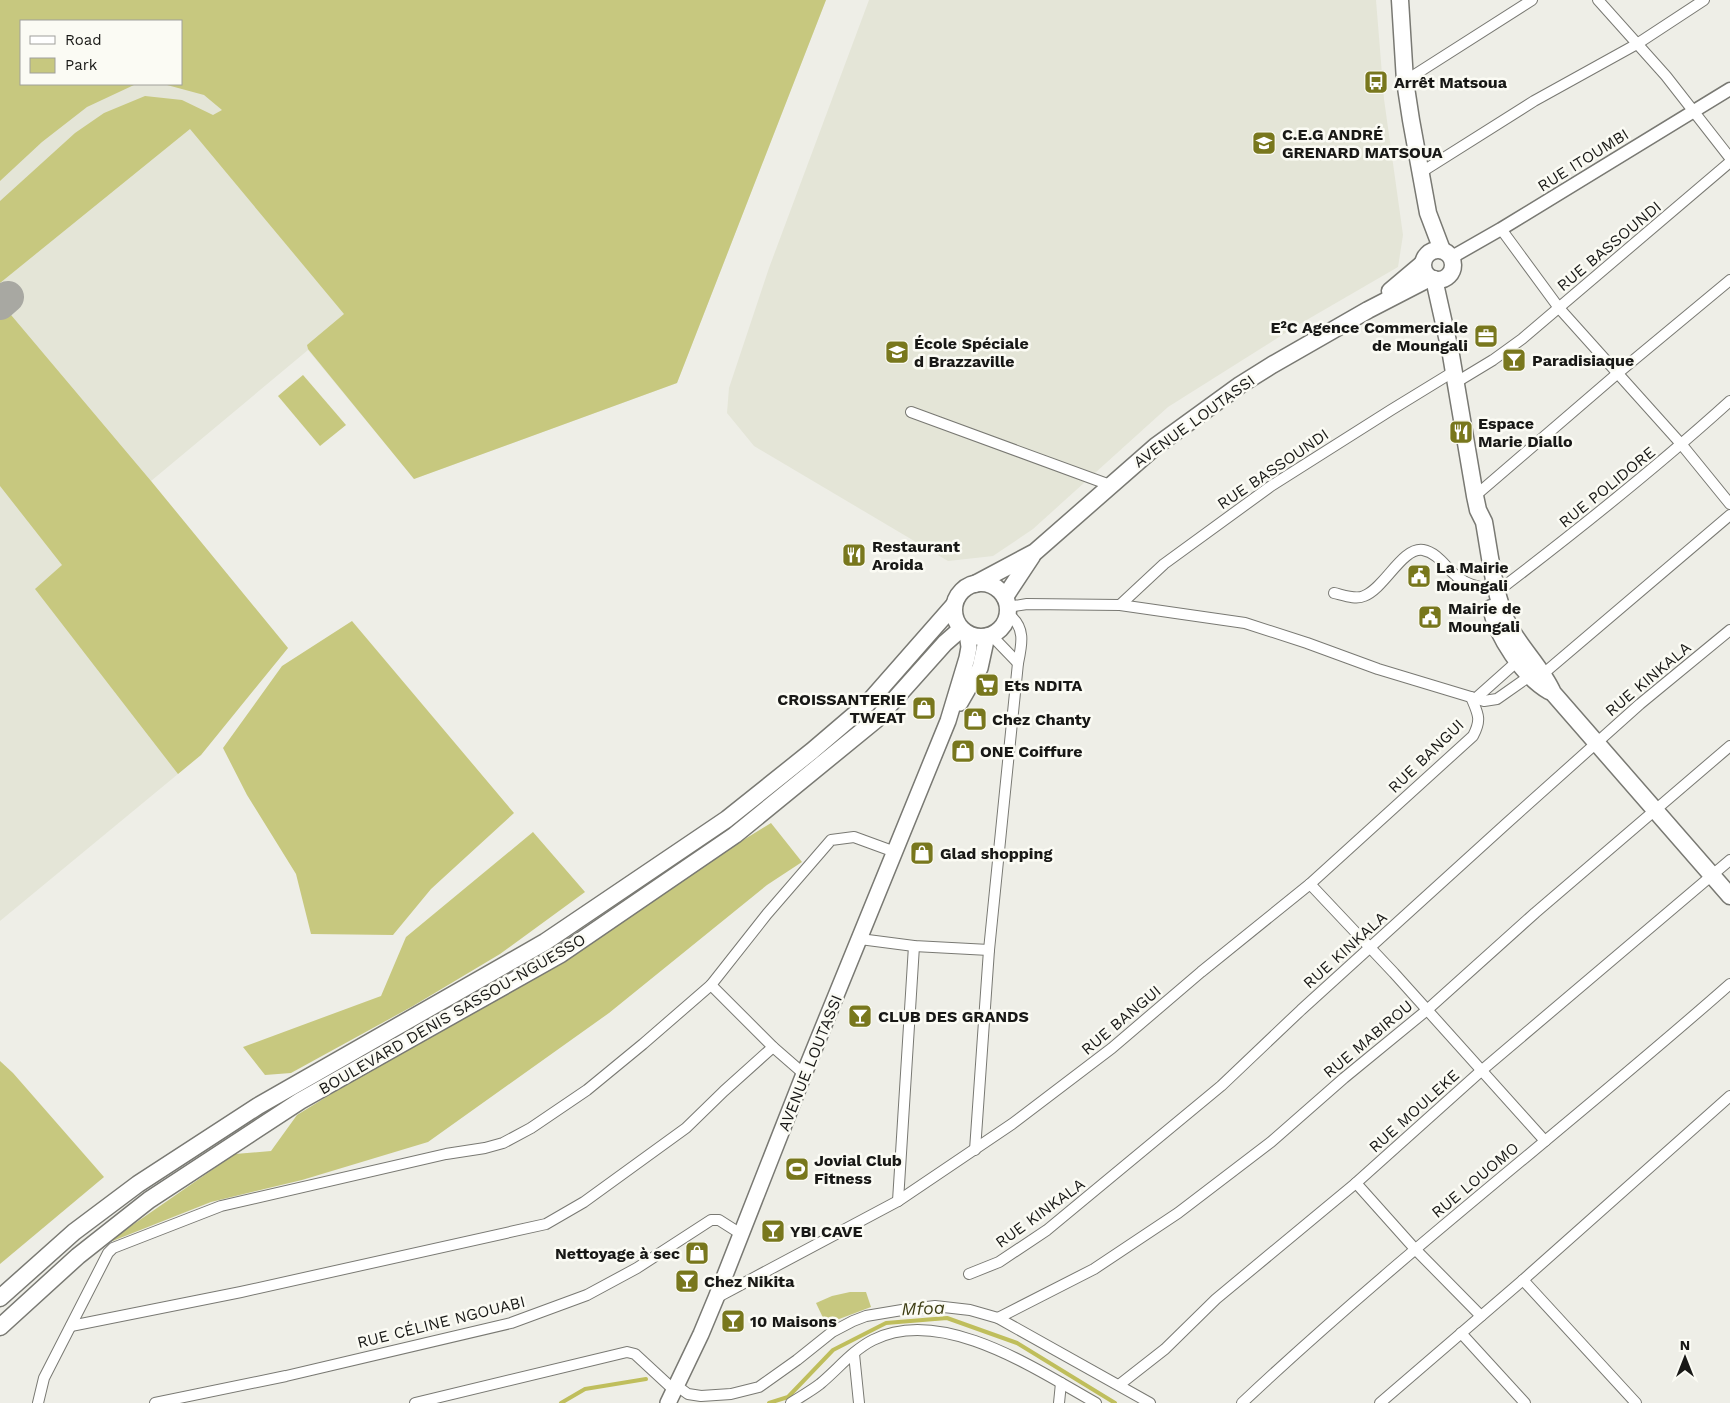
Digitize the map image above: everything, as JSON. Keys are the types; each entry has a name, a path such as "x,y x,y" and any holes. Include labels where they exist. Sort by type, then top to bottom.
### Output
{"main road":[{"path":"1400,0 1405,81 1428,213 1428,269 1447,333 1477,503 1475,523 1493,590 1493,614 1500,633 1537,673 1543,687 1553,693 1730,896"},
{"path":"1428,213 1453,263 1450,274 1447,333"},
{"path":"1428,269 1436,249 1447,254"},
{"path":"1428,269 1446,278 1450,274"},
{"name":"AVENUE LOUTASSI","path":"975,584 1035,552 1156,446 1240,385 1368,310 1428,269"},
{"name":"AVENUE LOUTASSI","path":"1007,606 1035,552"},
{"path":"984,583 992,586 1007,606 1002,627 989,636 980,637 964,631 954,614 954,605 961,592 975,584 984,583"},
{"name":"BOULEVARD DENIS SASSOU-NGUESSO","path":"0,1298 74,1232 138,1184 258,1106 545,942 727,819 867,704 954,605"},
{"name":"AVENUE LOUTASSI","path":"674,1393 716,1298 804,1074 948,721 969,648 964,631"},
{"name":"BOULEVARD DENIS SASSOU-NGUESSO","path":"0,1327 78,1256 149,1200 300,1101 561,954 735,835 877,719 945,643 964,631"},
{"name":"AVENUE LOUTASSI","path":"948,721 980,668 989,636"},
{"path":"258,1106 267,1123"}],"street":[{"path":"1405,81 1532,0"},
{"path":"1598,0 1693,111 1730,160"},
{"path":"1420,173 1534,101 1637,44 1704,0"},
{"name":"RUE ITOUMBI","path":"1447,254 1501,229 1730,89"},
{"name":"RUE BASSOUNDI","path":"1120,605 1164,564 1270,486 1383,414 1494,360 1559,308 1730,160"},
{"path":"1501,229 1559,308 1682,445 1730,504"},
{"path":"1477,503 1618,373 1730,280"},
{"name":"RUE POLIDORE","path":"1493,590 1579,530 1682,445 1730,401"},
{"path":"911,412 1110,485"},
{"path":"975,1150 990,950 1021,647 1019,625 1007,606 1034,604 1120,605 1245,623 1378,669 1484,701 1497,699 1537,673 1730,514"},
{"path":"1334,593 1349,597 1364,597 1378,587 1401,559 1414,551 1424,550 1438,557 1464,582 1472,586 1493,590"},
{"name":"RUE KINKALA","path":"969,1274 999,1262 1047,1230 1221,1086 1301,1010 1506,823 1596,743 1730,630"},
{"path":"989,636 1018,663"},
{"path":"1473,698 1522,657"},
{"name":"RUE BANGUI","path":"716,1298 898,1201 1012,1124 1112,1048 1201,972 1310,884 1473,736 1479,724 1473,698"},
{"name":"RUE MABIROU","path":"998,1318 1094,1269 1178,1213 1271,1142 1344,1078 1427,1010 1535,913 1730,746"},
{"path":"38,1403 44,1378 108,1253 113,1248 221,1206 446,1154 486,1148 503,1143 531,1128 587,1090 711,985 766,914 831,840 854,837 895,852"},
{"name":"RUE MOULEKE","path":"1119,1385 1165,1349 1216,1299 1356,1182 1481,1071 1730,860"},
{"path":"1310,884 1394,973 1545,1141"},
{"path":"860,939 914,946 990,950"},
{"path":"898,1201 914,946"},
{"name":"RUE LOUOMO","path":"1242,1403 1302,1347 1414,1250 1670,1037 1730,984"},
{"path":"711,985 804,1074"},
{"path":"71,1326 241,1292 546,1224 584,1202 686,1128 774,1047"},
{"path":"1380,1403 1523,1280 1730,1096"},
{"path":"1356,1182 1414,1250 1481,1316"},
{"name":"RUE CÉLINE NGOUABI","path":"156,1403 286,1376 511,1323 587,1295 637,1268 711,1220 718,1220 741,1234"},
{"path":"1523,1280 1636,1403"},
{"path":"415,1403 627,1352 635,1354 674,1393 701,1396 731,1394 759,1387 832,1332 866,1316 936,1306 970,1310 998,1318 1150,1403"},
{"path":"791,1403 819,1384 871,1341 887,1334 926,1330 946,1333 988,1346 1023,1361 1096,1403"},
{"path":"1461,1333 1525,1403"},
{"path":"854,1354 859,1403"},
{"path":"1059,1403 1061,1384"}],"shaded area":[{"path":"0,0 826,0 677,383 414,479 308,350 151,481 288,648 201,755 0,921"},
{"path":"869,0 1376,0 1384,99 1403,235 1398,267 1298,325 1168,407 1033,529 993,556 948,561 754,446 727,413 729,388 769,268"}],"green space":[{"path":"0,0 826,0 677,383 414,479 308,349 307,345 344,314 190,129 0,283 0,201 75,133 104,113 145,96 182,100 213,115 222,110 204,95 167,85 182,85 182,20 20,20 20,85 134,85 87,107 42,142 0,181"},
{"path":"6,309 288,648 201,755 178,774 35,589 62,565 0,486 0,314"},
{"path":"303,375 346,425 320,446 278,396"},
{"path":"352,621 514,813 431,889 393,935 311,934 296,874 247,795 223,748 282,666"},
{"path":"771,823 802,862 767,885 609,1013 428,1142 302,1180 211,1202 105,1244 235,1154 271,1151 297,1115"},
{"path":"533,832 585,892 500,954 413,1006 291,1073 265,1075 243,1047 381,996 406,937"},
{"path":"0,1061 13,1073 104,1177 0,1264"},
{"path":"850,1292 866,1292 871,1307 826,1324 816,1303 832,1296"}],"waterway":[{"name":"Mfoa","path":"769,1403 788,1397 833,1350 886,1323 947,1318 1017,1343 1115,1403"},
{"name":"Mfoa","path":"561,1403 585,1389 646,1379"}],"taxiway":[{"path":"0,304 8,297"}],"place":[{"name":"Arrêt Matsoua","path":"1376,82"},
{"name":"C.E.G ANDRÉ GRENARD MATSOUA","path":"1264,143"},
{"name":"E²C Agence Commerciale de Moungali","path":"1486,336"},
{"name":"École Spéciale d Brazzaville","path":"897,352"},
{"name":"Paradisiaque","path":"1514,360"},
{"name":"Espace Marie Diallo","path":"1461,432"},
{"name":"Restaurant Aroida","path":"854,555"},
{"name":"La Mairie Moungali","path":"1419,576"},
{"name":"Mairie de Moungali","path":"1430,617"},
{"name":"Ets NDITA","path":"987,685"},
{"name":"CROISSANTERIE TWEAT","path":"924,708"},
{"name":"Chez Chanty","path":"975,719"},
{"name":"ONE Coiffure","path":"963,751"},
{"name":"Glad shopping","path":"922,853"},
{"name":"CLUB DES GRANDS","path":"860,1016"},
{"name":"Jovial Club Fitness","path":"797,1169"},
{"name":"YBI CAVE","path":"773,1231"},
{"name":"Nettoyage à sec","path":"697,1253"},
{"name":"Chez Nikita","path":"687,1281"},
{"name":"10 Maisons","path":"733,1321"}]}
